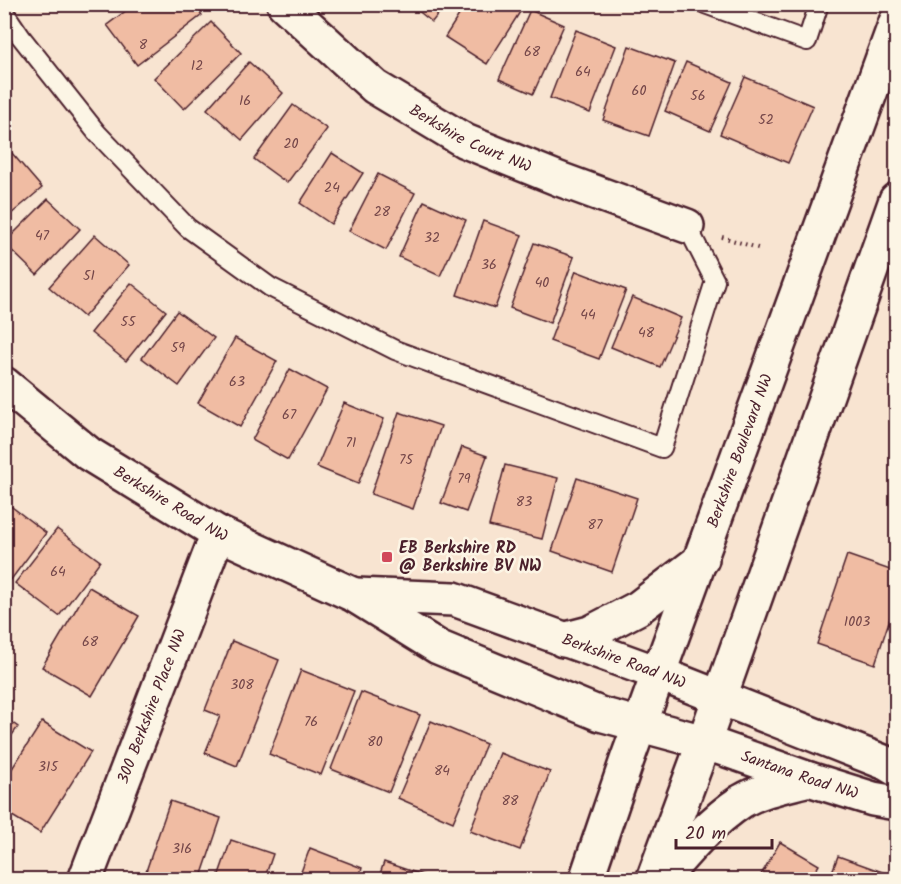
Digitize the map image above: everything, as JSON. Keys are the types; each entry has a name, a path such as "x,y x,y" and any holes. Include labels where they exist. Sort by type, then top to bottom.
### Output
{"street":[{"name":"Berkshire Court NW","path":"284,4 375,87 465,141 559,179 687,226"},
{"name":"Berkshire Boulevard NW","path":"586,879 897,22"},
{"path":"653,879 897,200"},
{"name":"Berkshire Road NW","path":"4,384 89,454 218,533 354,595 438,647 600,714 704,742"},
{"name":"300 Berkshire Place NW","path":"85,879 218,533"},
{"path":"563,640 590,633 638,608 702,559"},
{"name":"Berkshire Road NW","path":"354,595 454,599 718,697"},
{"path":"718,697 897,769"},
{"name":"Santana Road NW","path":"704,742 873,799 897,802"},
{"path":"661,879 703,832 743,801 765,791 809,779"}],"lane":[{"path":"705,4 807,41 819,4"},
{"path":"4,12 21,38 97,133 188,228 270,286 395,350 662,448 715,281 687,226"}],"building":[{"path":"135,4 194,4 202,15 137,65 107,25"},
{"path":"410,4 446,4 432,22"},
{"path":"466,4 525,4 487,64 445,37"},
{"path":"530,10 564,25 533,94 499,79"},
{"path":"211,22 241,53 184,109 154,78"},
{"path":"576,30 616,46 590,113 550,98"},
{"path":"629,46 675,63 649,136 603,120"},
{"path":"249,62 283,93 242,140 207,109"},
{"path":"686,62 732,82 710,131 665,111"},
{"path":"745,77 813,106 788,163 720,134"},
{"path":"293,105 327,129 287,183 254,159"},
{"path":"11,152 42,188 4,220 4,157"},
{"path":"332,153 363,173 331,224 300,203"},
{"path":"378,174 415,193 386,250 349,231"},
{"path":"48,199 80,229 37,275 4,243"},
{"path":"424,201 466,220 440,276 399,257"},
{"path":"483,221 522,235 495,308 457,295"},
{"path":"95,235 129,265 84,317 49,287"},
{"path":"534,243 574,257 550,323 510,308"},
{"path":"576,271 626,290 599,359 550,341"},
{"path":"131,283 166,311 126,361 91,333"},
{"path":"632,297 681,318 660,367 611,347"},
{"path":"177,311 214,338 179,386 142,358"},
{"path":"235,338 277,361 240,427 198,403"},
{"path":"290,369 327,389 288,460 252,440"},
{"path":"344,403 384,419 358,484 317,467"},
{"path":"399,412 441,426 413,509 371,494"},
{"path":"462,447 487,456 466,512 441,503"},
{"path":"505,465 558,478 542,539 489,526"},
{"path":"577,478 637,498 612,572 552,551"},
{"path":"4,501 46,533 4,589"},
{"path":"57,529 100,561 59,616 15,583"},
{"path":"847,555 896,572 896,600 875,664 817,644"},
{"path":"89,587 139,616 92,696 42,667"},
{"path":"232,641 279,660 237,766 205,753 220,716 205,710"},
{"path":"301,670 354,691 321,775 269,754"},
{"path":"361,692 420,715 389,792 331,769"},
{"path":"4,717 18,727 4,746"},
{"path":"431,721 486,744 453,822 398,798"},
{"path":"42,722 91,752 40,833 4,811 4,781"},
{"path":"500,753 550,772 520,850 470,831"},
{"path":"170,801 221,818 200,880 143,880"},
{"path":"231,840 273,854 264,880 217,880"},
{"path":"780,842 819,865 810,880 758,880"},
{"path":"310,848 362,868 358,880 298,880"},
{"path":"838,856 888,874 886,880 829,880"},
{"path":"384,862 434,879 378,880"}],"place":[{"name":"EB Berkshire RD @ Berkshire BV NW","path":"387,557"}]}
